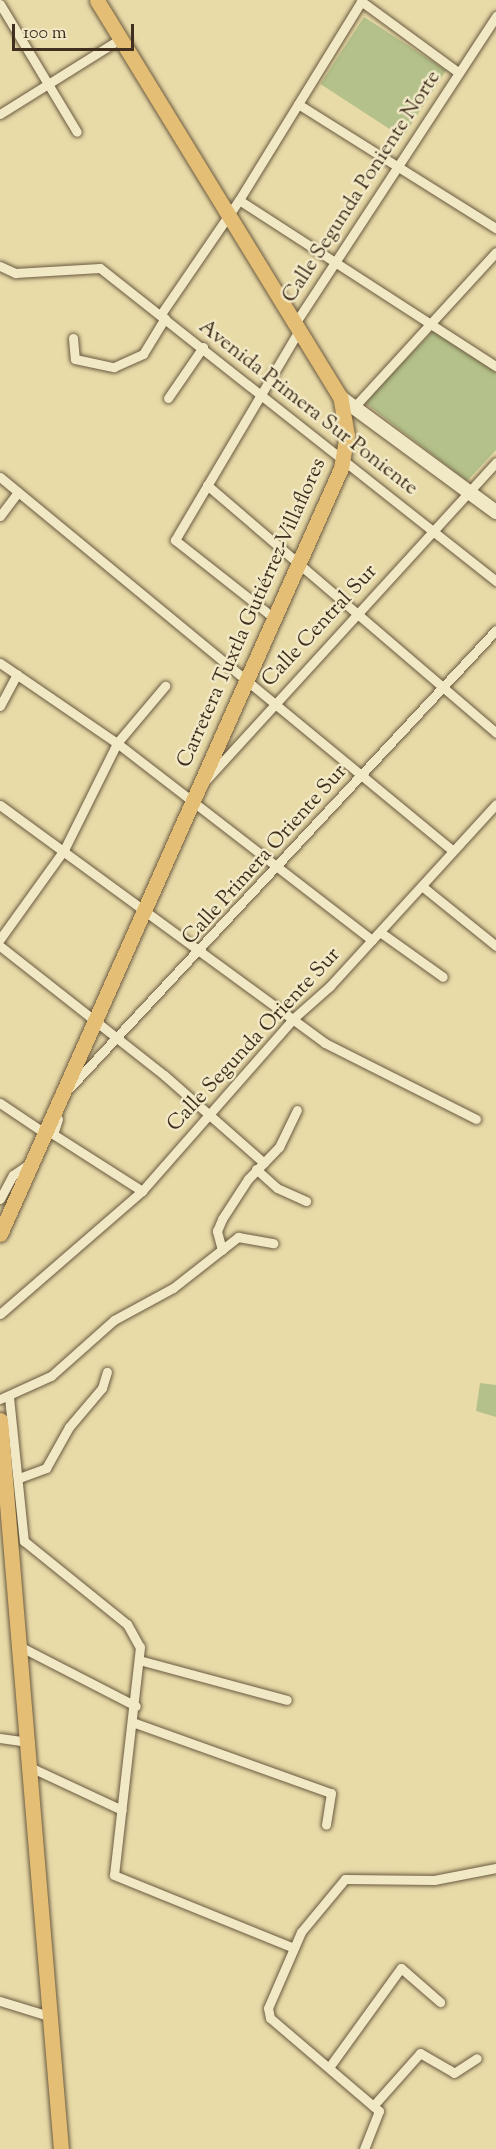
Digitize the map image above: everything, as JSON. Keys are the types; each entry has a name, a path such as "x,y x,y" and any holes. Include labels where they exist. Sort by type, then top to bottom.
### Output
{"main road":[{"name":"Carretera Tuxtla Gutiérrez-Villaflores","path":"0,1234 26,1166 48,1133 95,1018 299,562 343,459 347,435 340,397 97,0"},
{"path":"0,1420 54,2018 59,2147"}],"street":[{"path":"73,338 75,359 114,367 143,354 163,316 227,212 239,200 361,1 458,72"},
{"path":"0,4 50,83 77,132"},
{"name":"Calle Segunda Poniente Norte","path":"274,618 175,540 263,393 298,325 335,262 395,165 494,19"},
{"path":"0,114 120,39"},
{"path":"298,104 496,228"},
{"path":"239,200 496,366"},
{"path":"356,406 496,252"},
{"name":"Avenida Primera Sur Poniente","path":"0,266 15,273 100,268 263,393 496,581"},
{"path":"168,398 203,347"},
{"path":"340,397 356,406 496,512"},
{"name":"Calle Central Sur","path":"198,786 231,755 273,702 496,462"},
{"path":"0,477 452,850"},
{"path":"207,485 496,733"},
{"path":"0,516 18,492"},
{"name":"Calle Primera Oriente Sur","path":"63,1097 362,775 445,689 496,630"},
{"path":"0,663 117,743 372,940"},
{"path":"0,706 17,674"},
{"path":"0,939 64,850 117,743 165,686"},
{"path":"218,742 231,755"},
{"name":"Calle Segunda Oriente Sur","path":"0,1314 142,1191 294,1018 423,887 452,850 496,804"},
{"path":"0,806 64,850 325,1043 476,1119"},
{"path":"423,887 496,946"},
{"path":"380,932 443,977"},
{"path":"0,946 120,1038 208,1114 260,1166 277,1188 306,1201"},
{"path":"0,1103 142,1191"},
{"path":"222,1250 217,1231 222,1219 260,1166 279,1147 297,1110"},
{"path":"0,1199 14,1175 26,1166"},
{"path":"13,1557 24,1541 19,1478 4,1398 51,1376 114,1320 173,1288 238,1237 273,1243"},
{"path":"19,1478 46,1468 69,1427 102,1388 107,1372"},
{"path":"24,1541 127,1624 140,1647 135,1723 114,1875 294,1948"},
{"path":"21,1647 136,1706"},
{"path":"139,1660 287,1700"},
{"path":"135,1723 331,1793 326,1825"},
{"path":"0,1738 30,1742"},
{"path":"32,1768 122,1810"},
{"path":"364,2149 379,2118 373,2106 330,2066 270,2018 268,2008 294,1948 345,1879 434,1880 496,1868"},
{"path":"330,2066 400,1968 440,2002"},
{"path":"0,2001 54,2018"},
{"path":"373,2106 420,2053 454,2073 477,2058"}],"green space":[{"path":"364,17 446,70 403,137 320,84"},
{"path":"433,331 496,372 496,450 467,481 364,402"},
{"path":"480,1383 496,1385 496,1417 476,1411"}]}
